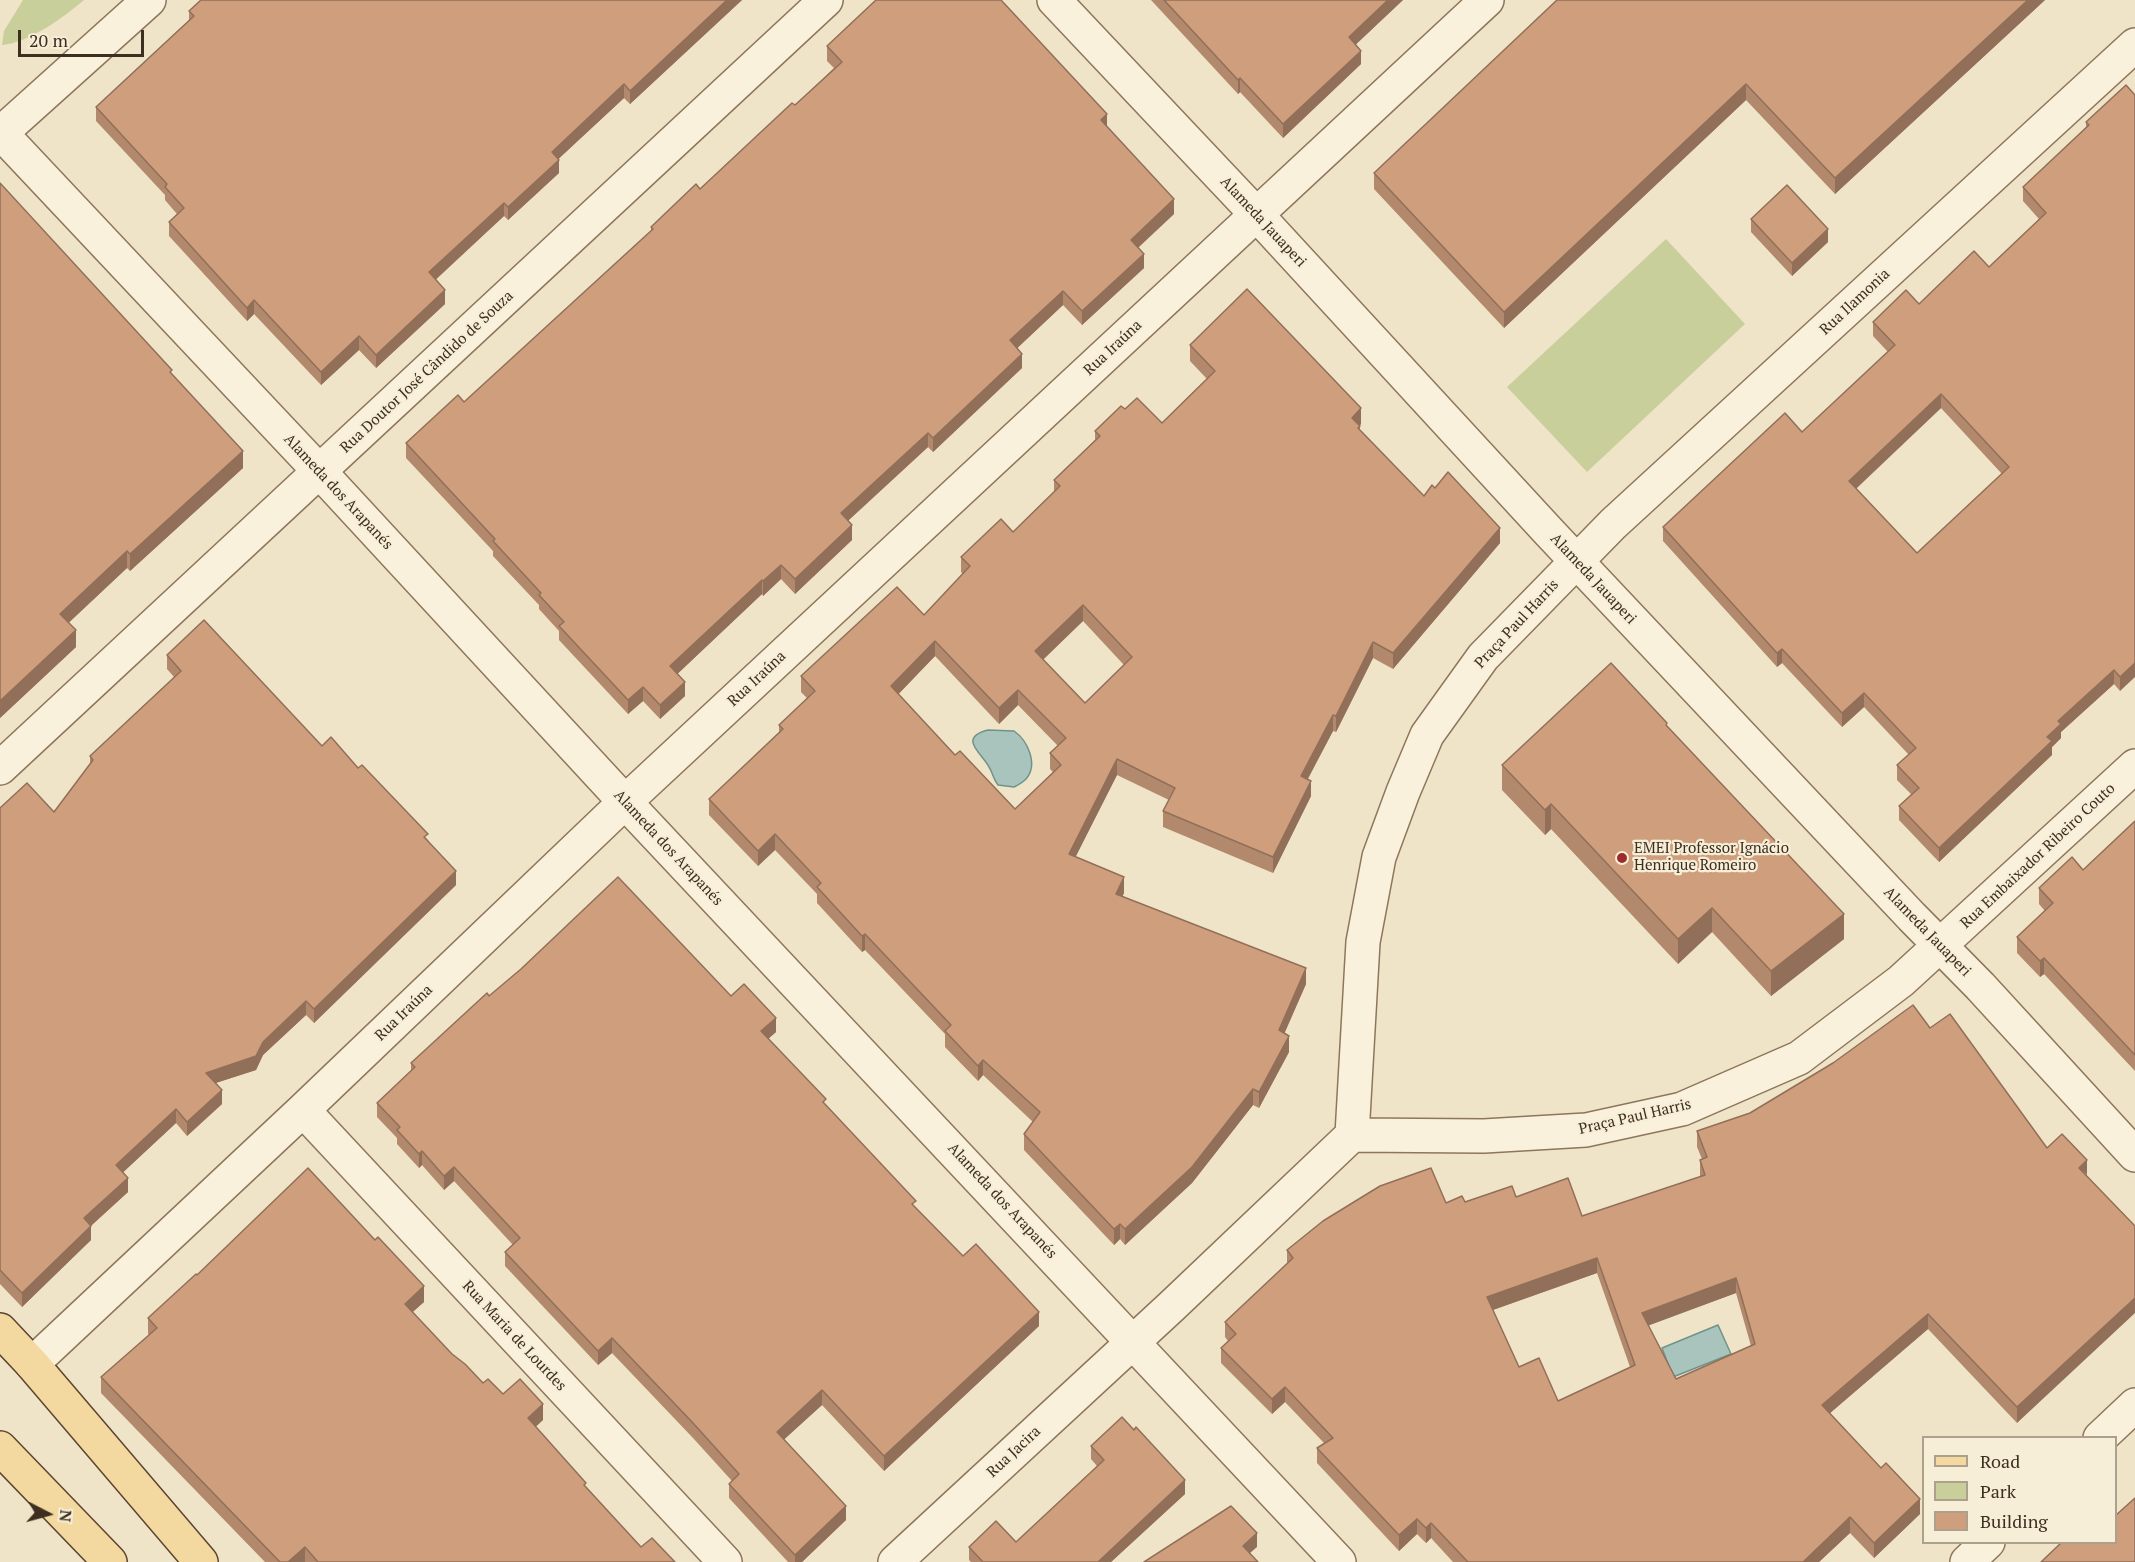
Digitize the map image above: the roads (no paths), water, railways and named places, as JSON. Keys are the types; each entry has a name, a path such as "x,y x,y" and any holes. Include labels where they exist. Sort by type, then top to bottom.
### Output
{"main road":[{"path":"0,1330 32,1364 201,1562"},
{"path":"0,1448 110,1562"}],"street":[{"path":"0,132 149,0"},
{"name":"Rua Doutor José Cândido de Souza","path":"0,768 826,0"},
{"name":"Alameda Jauaperi","path":"1054,0 1257,215 1576,561 1942,946 2135,1155"},
{"name":"Rua Iraúna","path":"32,1364 303,1110 625,802 1487,0"},
{"name":"Rua Ilamonia","path":"1576,561 1613,524 2135,45"},
{"name":"Alameda dos Arapanés","path":"0,132 1339,1562"},
{"name":"Praça Paul Harris","path":"1576,561 1483,657 1427,735 1403,792 1379,857 1363,942 1352,1135 1484,1136 1586,1130 1682,1109 1799,1058 1901,981 1942,946"},
{"name":"Rua Embaixador Ribeiro Couto","path":"1942,946 2135,766"},
{"name":"Rua Maria de Lourdes","path":"303,1110 724,1562"},
{"path":"1132,1342 1352,1135"},
{"name":"Rua Jacira","path":"895,1562 1132,1342"},
{"path":"2101,1436 2135,1405"},
{"path":"1967,1562 1986,1544"}],"water":[{"path":"988,730 1014,731 1027,746 1031,760 1030,773 1025,780 1014,787 998,785 974,746 974,737"},
{"path":"1718,1325 1731,1354 1673,1377 1662,1348"}],"place":[{"name":"EMEI Professor Ignácio Henrique Romeiro","path":"1622,858"}]}
